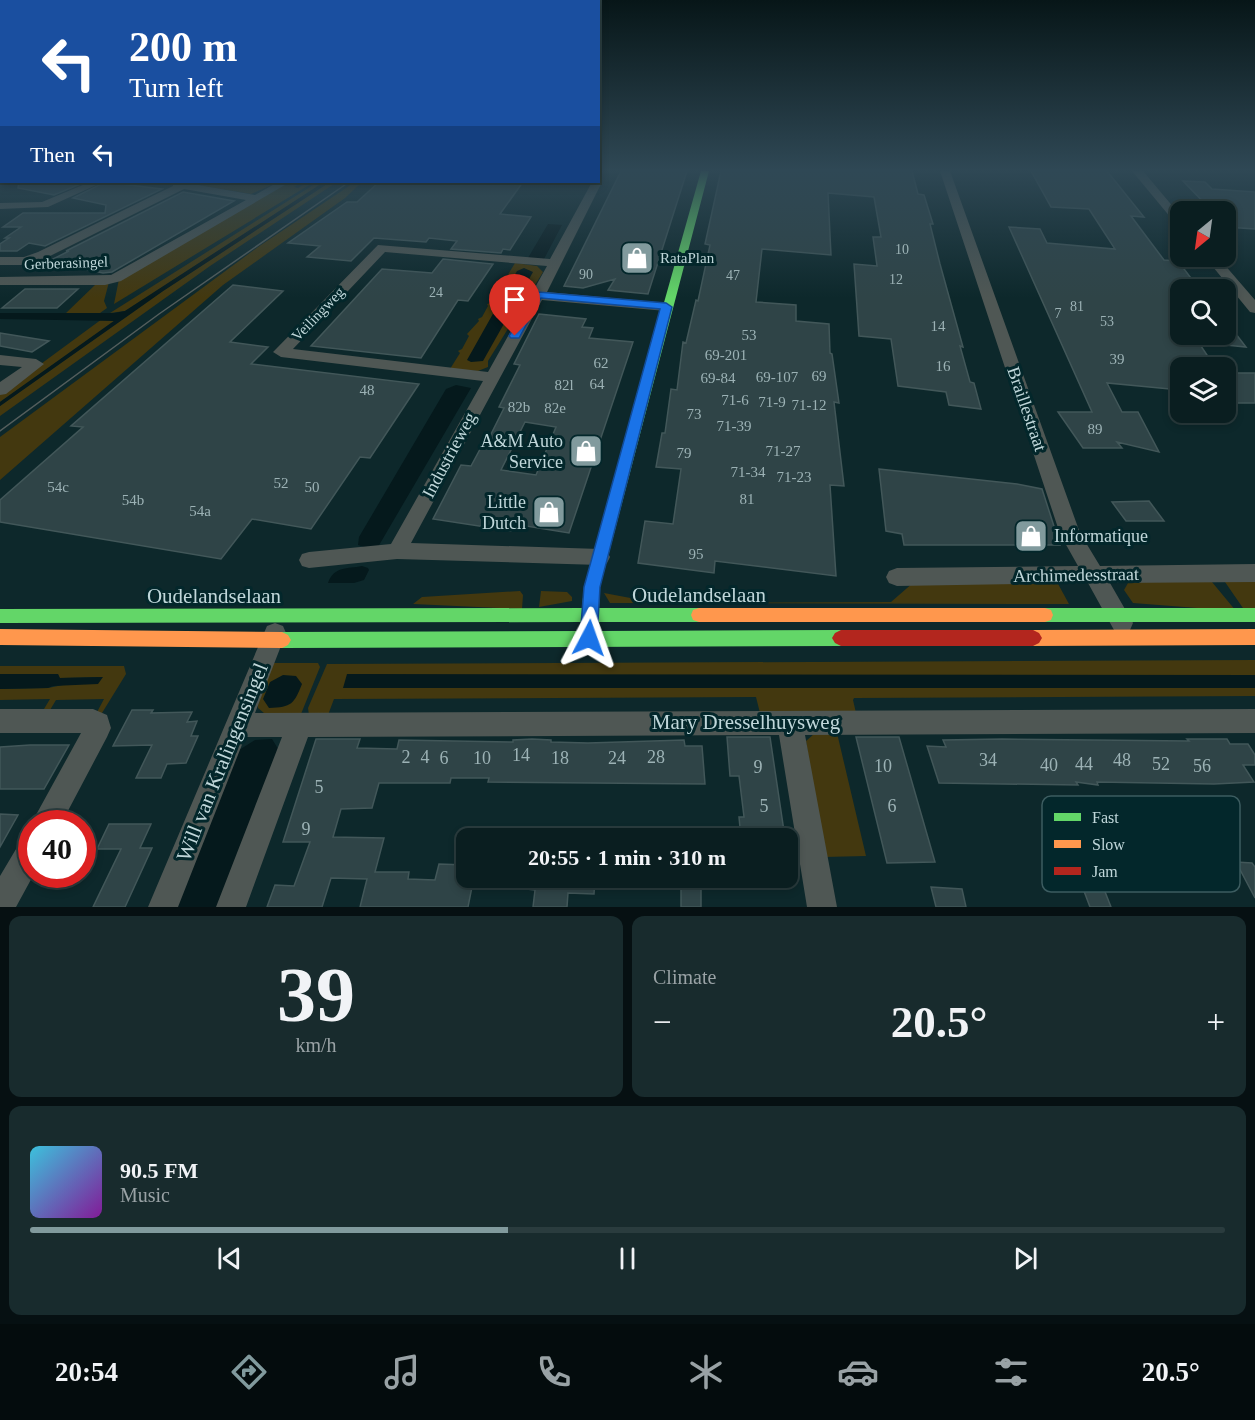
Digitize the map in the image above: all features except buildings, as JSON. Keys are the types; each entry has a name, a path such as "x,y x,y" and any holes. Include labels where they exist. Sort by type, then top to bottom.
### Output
{"main road":[{"path":"589,638 592,587 693,213"},
{"name":"Oudelandselaan","path":"0,616 1255,615"},
{"path":"0,637 272,639 1255,637"}],"street":[{"path":"0,261 15,261 42,255 125,213"},
{"name":"Gerberasingel","path":"0,281 116,278 229,213"},
{"name":"Industrieweg","path":"397,551 538,295 580,213"},
{"name":"Braillestraat","path":"960,213 1070,534 1131,637"},
{"name":"Veilingweg","path":"491,377 281,352 382,248 553,263"},
{"path":"0,273 15,261"},
{"path":"1219,267 1255,309"},
{"path":"538,295 666,307"},
{"path":"0,360 36,364 0,390"},
{"path":"309,560 397,551 600,557"},
{"name":"Archimedesstraat","path":"897,576 1255,573"},
{"name":"Will van Kralingensingel","path":"163,907 281,617"},
{"path":"0,722 93,721 98,724 98,728 53,810"},
{"name":"Mary Dresselhuysweg","path":"237,725 1255,721"},
{"path":"790,723 822,907"},
{"path":"231,907 300,724"},
{"path":"0,906 18,874"}],"shaded area":[{"path":"234,213 263,213 114,304 119,279"},
{"path":"268,213 276,213 125,311 110,313"},
{"path":"276,213 282,213 163,291 0,406 0,402 114,321 0,319 0,313 114,313 125,311"},
{"path":"282,213 290,213 210,266 0,416 0,406 163,291"},
{"path":"308,213 324,213 223,285 0,480 0,437 258,247"},
{"path":"548,224 562,225 544,259 528,258"},
{"path":"515,263 537,266 543,272 488,361 488,367 478,371 450,369 460,353 458,351 462,349 469,336 467,334 482,317 487,304 491,303 497,292 495,290"},
{"path":"524,268 533,272 483,361 467,360 517,271"},
{"path":"109,282 104,301 107,308 100,313 66,313 95,285"},
{"path":"102,319 114,321 0,402 0,394"},
{"path":"456,385 471,388 378,547 370,549 358,545 359,537 446,389"},
{"path":"362,566 369,570 364,580 354,583 328,583 337,571"},
{"path":"1255,581 1255,611 1245,611 1225,582"},
{"path":"914,582 1057,582 1069,604 610,603 604,593 657,603 891,602"},
{"path":"1212,582 1236,611 1133,603 1124,590 1128,583"},
{"path":"520,591 523,595 522,609 413,604 422,597"},
{"path":"541,591 567,592 572,597 572,601 539,607"},
{"path":"1255,660 1255,675 343,688 1255,688 1255,696 854,698 856,713 760,713 756,697 334,699 328,715 309,715 308,708 327,664"},
{"path":"272,663 318,663 320,667 301,714 264,713 258,708 258,697"},
{"path":"0,666 124,666 126,674 102,713 96,714 104,699 56,700 47,715 41,714 50,699 0,700 0,689 48,688 102,677 59,678 58,674 0,674"},
{"path":"0,674 58,674 60,678 103,677 98,684 0,689"},
{"path":"347,674 1255,675 1255,688 343,688"},
{"path":"283,675 296,676 302,684 291,703 283,707 269,708 263,699 270,682"},
{"path":"837,733 866,856 824,857 806,741 814,734"},
{"path":"272,739 280,752 220,907 172,907 239,750 255,740"}],"tram line":[{"path":"0,431 159,314 304,213"}],"traffic: fast":[{"path":"589,633 592,587 694,213"},
{"path":"0,616 699,615"},
{"path":"1045,615 1255,615"},
{"path":"282,640 841,638"}],"traffic: slow":[{"path":"699,615 1045,615"},
{"path":"0,637 282,640"},
{"path":"1033,638 1255,637"}],"traffic: jam":[{"path":"841,638 1033,638"}],"place":[{"name":"RataPlan","path":"637,258"},
{"name":"A&M Auto Service","path":"586,451"},
{"name":"Little Dutch","path":"549,512"},
{"name":"Informatique","path":"1031,536"}],"route":[{"path":"515,336 538,295 666,307 592,587 589,638"}]}
